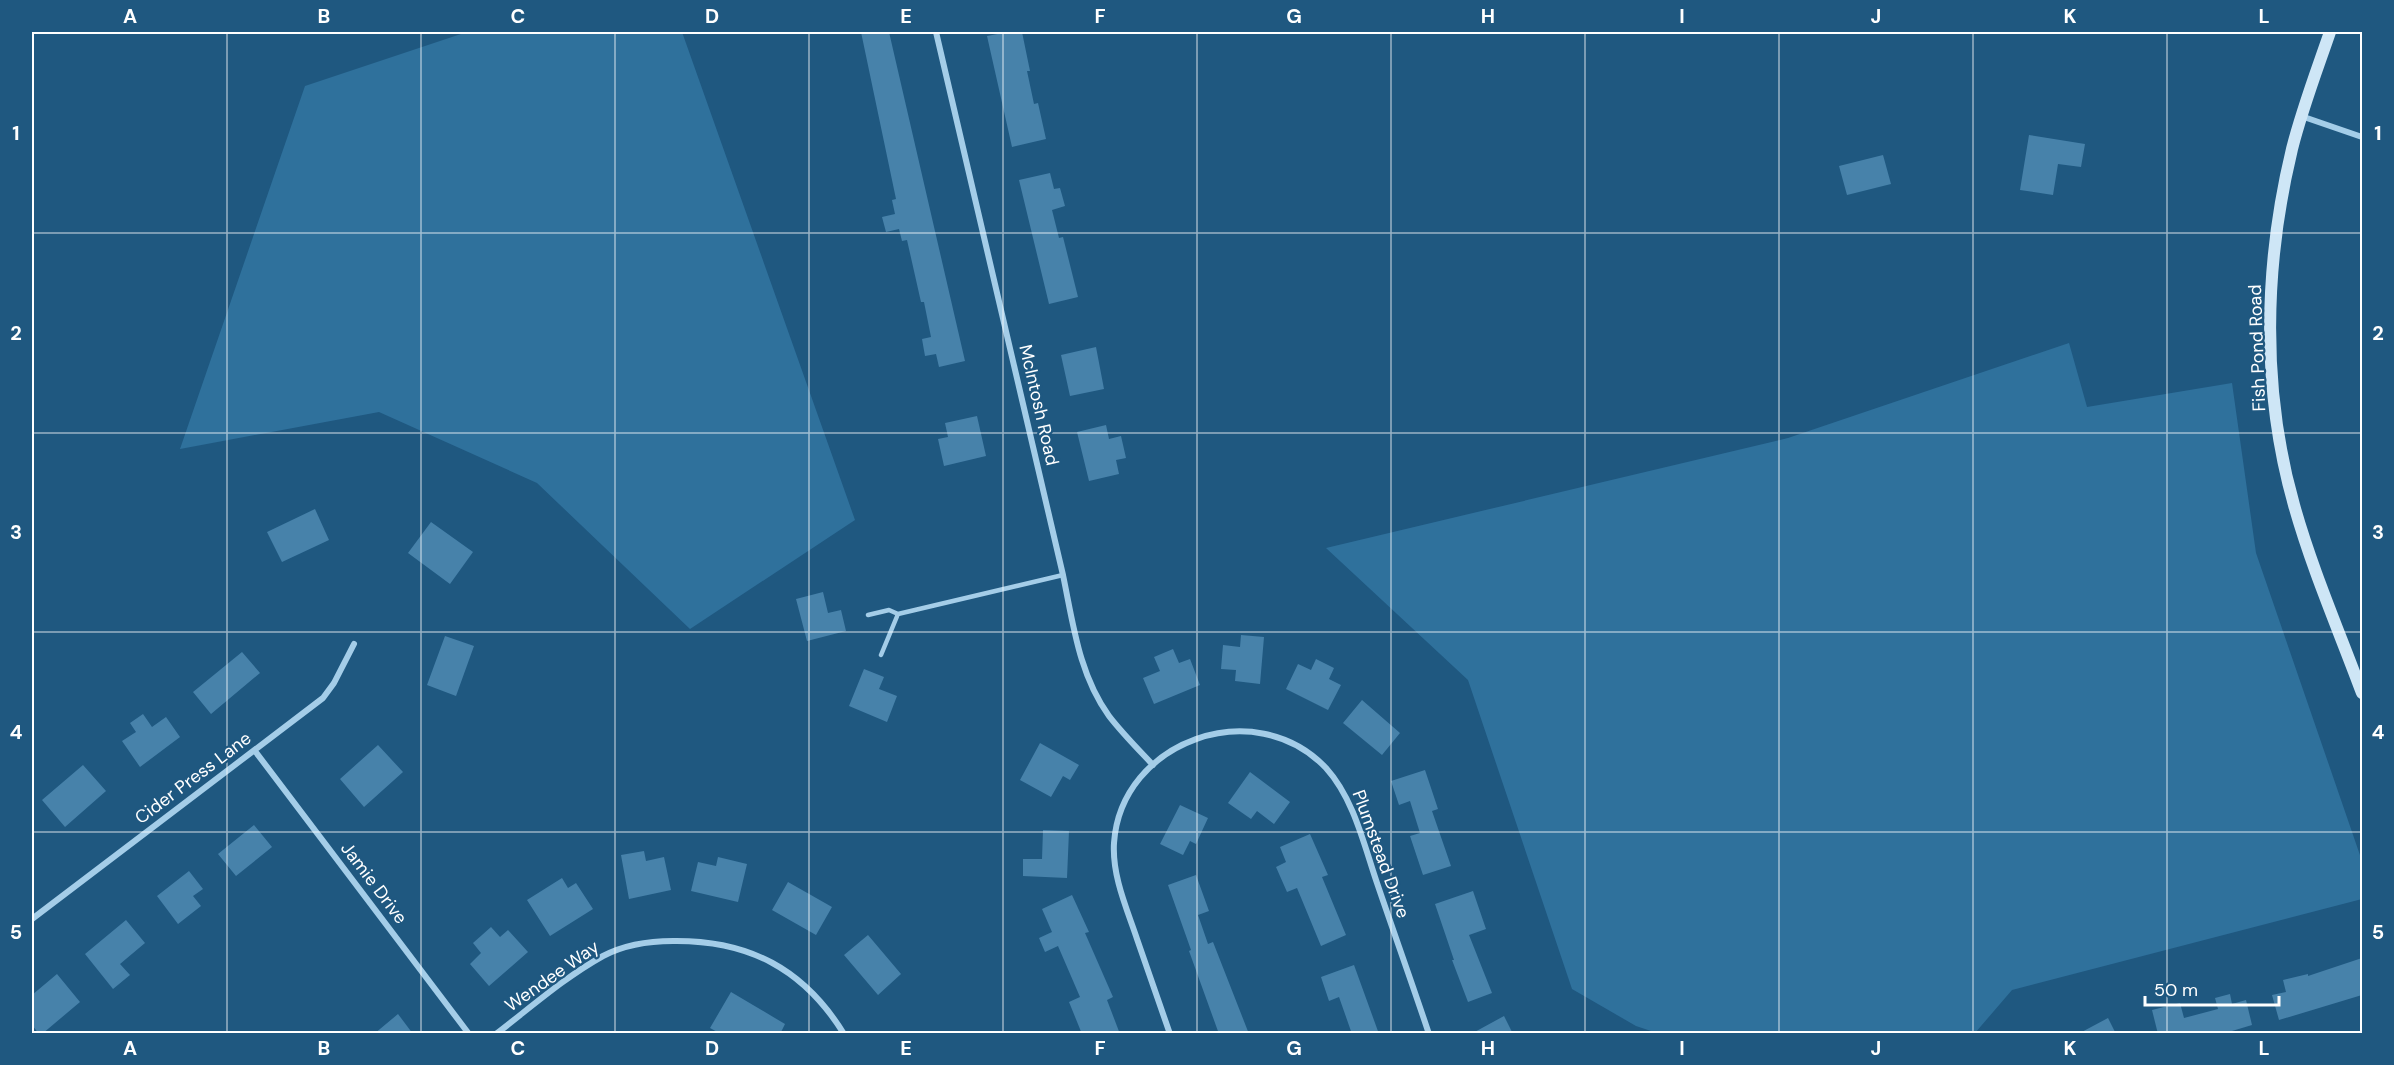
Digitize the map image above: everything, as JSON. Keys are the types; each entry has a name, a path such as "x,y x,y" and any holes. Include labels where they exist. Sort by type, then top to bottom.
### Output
{"street":[{"name":"McIntosh Road","path":"936,32 1081,658 1093,690 1110,717 1153,765"},
{"name":"Fish Pond Road","path":"2330,32 2301,116 2285,183 2275,244 2270,330 2272,383 2280,441 2294,503 2362,693"},
{"path":"2301,116 2362,137"},
{"name":"Cider Press Lane","path":"32,919 322,698 334,683 354,644"},
{"name":"Plumstead Drive","path":"1170,1034 1119,888 1114,846 1116,827 1121,811 1139,781 1153,765 1188,741 1205,735 1242,730 1277,737 1310,755 1325,768 1339,786 1356,821 1429,1034"},
{"name":"Jamie Drive","path":"255,750 470,1034"},
{"name":"Wendee Way","path":"496,1034 604,956 644,943 686,941 745,951 783,968 814,992 844,1034"}],"lane":[{"path":"868,615 889,610 898,614 1063,574"},
{"path":"881,655 898,614"}],"shaded area":[{"path":"467,32 682,32 855,520 690,629 537,483 379,412 180,449 305,86"},
{"path":"2069,343 2087,407 2232,383 2256,553 2362,861 2362,899 2012,990 1975,1033 1657,1033 1636,1026 1572,989 1468,680 1326,548 1788,438"}],"building":[{"path":"861,32 889,32 965,361 939,367 936,354 925,356 922,339 931,337 907,240 902,241 899,229 886,232 882,217 895,214 892,200 896,199"},
{"path":"1022,32 1034,104 1038,103 1046,139 1012,147 987,36"},
{"path":"2029,135 2085,144 2081,167 2058,164 2053,195 2020,190"},
{"path":"1883,155 1891,184 1847,195 1839,166"},
{"path":"1050,173 1054,189 1060,188 1065,206 1052,210 1059,238 1063,237 1078,297 1049,304 1019,180"},
{"path":"1096,347 1104,389 1070,396 1061,355"},
{"path":"977,416 986,456 944,466 938,439 948,437 945,423"},
{"path":"1106,425 1109,439 1121,436 1126,458 1116,460 1119,474 1089,481 1077,432"},
{"path":"315,509 329,540 282,562 267,532"},
{"path":"431,522 473,552 450,584 408,553"},
{"path":"823,592 828,613 841,610 846,631 807,641 796,599"},
{"path":"1241,635 1264,637 1260,684 1235,681 1236,670 1221,669 1223,645 1240,647"},
{"path":"445,636 474,646 456,696 427,685"},
{"path":"1173,649 1179,663 1190,659 1200,685 1154,704 1143,678 1160,671 1154,657"},
{"path":"242,652 260,673 211,714 193,692"},
{"path":"1316,659 1334,668 1329,679 1341,685 1328,710 1286,689 1298,664 1311,670"},
{"path":"864,669 884,677 879,689 897,696 887,722 849,706"},
{"path":"1362,700 1400,733 1382,755 1343,723"},
{"path":"143,714 152,727 166,717 180,737 140,767 122,741 136,732 130,723"},
{"path":"1040,743 1079,765 1070,780 1063,776 1051,797 1020,780"},
{"path":"378,745 403,772 364,807 340,779"},
{"path":"83,765 106,791 65,827 42,800"},
{"path":"1425,770 1438,809 1432,811 1451,866 1423,875 1410,836 1420,833 1410,801 1399,805 1391,781"},
{"path":"1250,772 1290,802 1274,824 1257,811 1251,819 1228,803"},
{"path":"1180,805 1208,818 1196,844 1190,841 1183,855 1160,844"},
{"path":"254,825 272,847 236,876 218,854"},
{"path":"1043,830 1069,831 1067,878 1023,876 1023,859 1042,859"},
{"path":"1310,834 1328,875 1322,877 1346,935 1321,946 1297,888 1287,892 1276,867 1286,862 1280,847"},
{"path":"644,851 646,861 664,857 671,890 629,899 621,855"},
{"path":"718,857 747,864 738,902 691,891 698,862 716,866"},
{"path":"189,871 203,889 193,896 201,906 178,924 157,896"},
{"path":"1196,875 1209,911 1198,915 1208,944 1213,942 1249,1034 1219,1034 1189,951 1191,950 1168,885"},
{"path":"562,878 568,888 576,883 593,909 550,936 527,900"},
{"path":"788,882 832,907 816,935 772,910"},
{"path":"1473,891 1486,929 1469,935 1492,993 1468,1002 1435,904"},
{"path":"1072,895 1089,932 1085,933 1113,997 1107,1000 1120,1034 1082,1034 1069,1002 1080,997 1058,946 1045,952 1039,938 1052,932 1042,909"},
{"path":"126,920 145,943 120,964 130,975 113,989 85,954"},
{"path":"491,927 500,937 508,930 528,952 489,986 470,964 481,953 473,943"},
{"path":"868,935 901,974 878,995 844,955"},
{"path":"2362,958 2362,995 2279,1020 2272,995 2286,992 2283,980 2308,974 2308,976"},
{"path":"1354,965 1379,1034 1352,1034 1339,997 1329,1001 1321,977"},
{"path":"57,974 80,1002 42,1034 39,1034 32,1025 32,995"},
{"path":"731,992 785,1024 780,1034 721,1034 710,1028"},
{"path":"2230,994 2232,1004 2246,1000 2252,1025 2222,1034 2158,1034 2152,1010 2180,1003 2184,1018 2218,1009 2215,998"},
{"path":"398,1014 413,1034 374,1034"},
{"path":"1504,1016 1513,1034 1471,1034"},
{"path":"2108,1018 2116,1034 2078,1034"}]}
